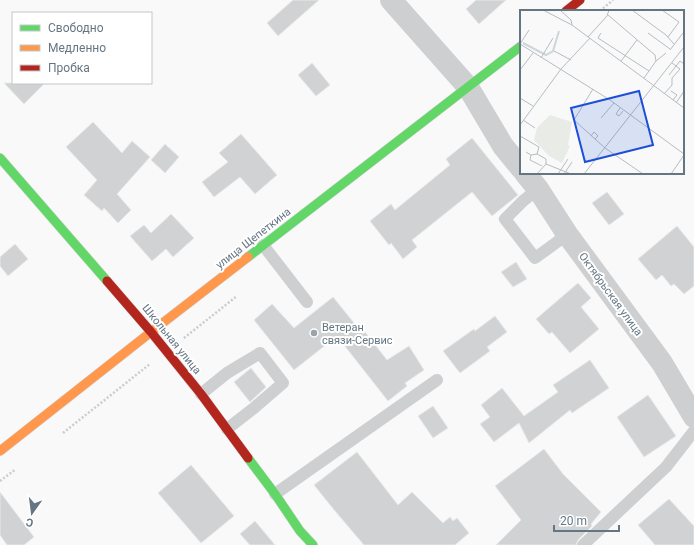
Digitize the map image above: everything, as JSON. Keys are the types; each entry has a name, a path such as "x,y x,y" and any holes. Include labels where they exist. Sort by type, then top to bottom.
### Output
{"main road":[{"path":"567,10 580,0"},
{"name":"улица Щепеткина","path":"0,451 151,332 520,47"},
{"name":"Школьная улица","path":"0,158 151,332 201,394 275,494 300,531 313,545"}],"street":[{"path":"391,0 468,87 503,146 520,167"},
{"name":"Октябрьская улица","path":"532,181 567,234 662,363 694,417"}],"lane":[{"path":"532,181 523,201 505,218 534,258 567,234"},
{"path":"263,245 307,302"},
{"path":"201,394 226,373 260,353 283,383 227,429"},
{"path":"275,494 437,380"},
{"path":"583,545 666,467 694,431"}],"path":[{"path":"600,10 613,0"}],"building":[{"path":"293,0 319,0 278,36 267,23"},
{"path":"476,0 506,0 479,24 466,9"},
{"path":"312,63 330,85 316,96 298,75"},
{"path":"4,83 44,84 24,104"},
{"path":"93,122 122,153 132,141 150,157 117,194 131,210 118,223 104,208 102,211 84,195 97,180 66,147"},
{"path":"241,134 277,175 255,194 240,177 214,197 202,182 228,162 219,153"},
{"path":"472,138 518,195 492,216 472,192 412,240 417,247 403,259 391,243 389,245 370,221 391,204 395,210 450,165 446,159"},
{"path":"165,144 179,157 165,173 151,160"},
{"path":"607,192 624,214 609,225 592,203"},
{"path":"171,214 194,238 173,257 166,249 152,261 130,236 144,225 151,233"},
{"path":"677,226 694,247 694,286 684,294 674,284 671,286 662,275 656,280 638,259"},
{"path":"15,244 28,259 8,276 0,266 0,257"},
{"path":"516,262 527,279 513,287 501,272"},
{"path":"578,283 591,298 581,307 599,329 570,353 552,332 549,334 536,319"},
{"path":"333,297 363,334 365,332 387,360 409,346 424,370 405,383 407,386 388,401 337,336 294,370 254,320 272,304 294,328"},
{"path":"495,316 507,332 487,347 490,351 460,373 443,351 474,329 475,331"},
{"path":"590,360 609,388 572,413 570,410 529,443 519,423 494,442 480,424 490,417 481,405 502,388 524,416 558,392 553,385"},
{"path":"251,368 266,387 250,402 234,382"},
{"path":"648,395 676,436 644,457 617,417"},
{"path":"433,406 448,428 433,438 418,416"},
{"path":"544,449 563,474 601,512 591,524 592,526 578,540 576,545 496,545 521,520 495,486"},
{"path":"357,452 398,505 412,492 443,523 450,517 453,521 457,518 469,533 455,545 364,545 314,485"},
{"path":"191,465 234,516 201,543 158,493"},
{"path":"0,492 34,537 24,545 7,545 0,535"},
{"path":"669,499 694,526 694,545 655,545 638,525"},
{"path":"255,521 275,545 250,545 240,534"}],"traffic: fast":[{"path":"248,257 520,47"},
{"path":"0,158 107,281"},
{"path":"248,458 300,531 313,545"}],"traffic: slow":[{"path":"0,451 248,257"}],"traffic: jam":[{"path":"567,10 580,0"},
{"path":"107,281 151,332 201,394 248,458"}],"place":[{"name":"Ветеран связи-Сервис","path":"314,333"}]}
